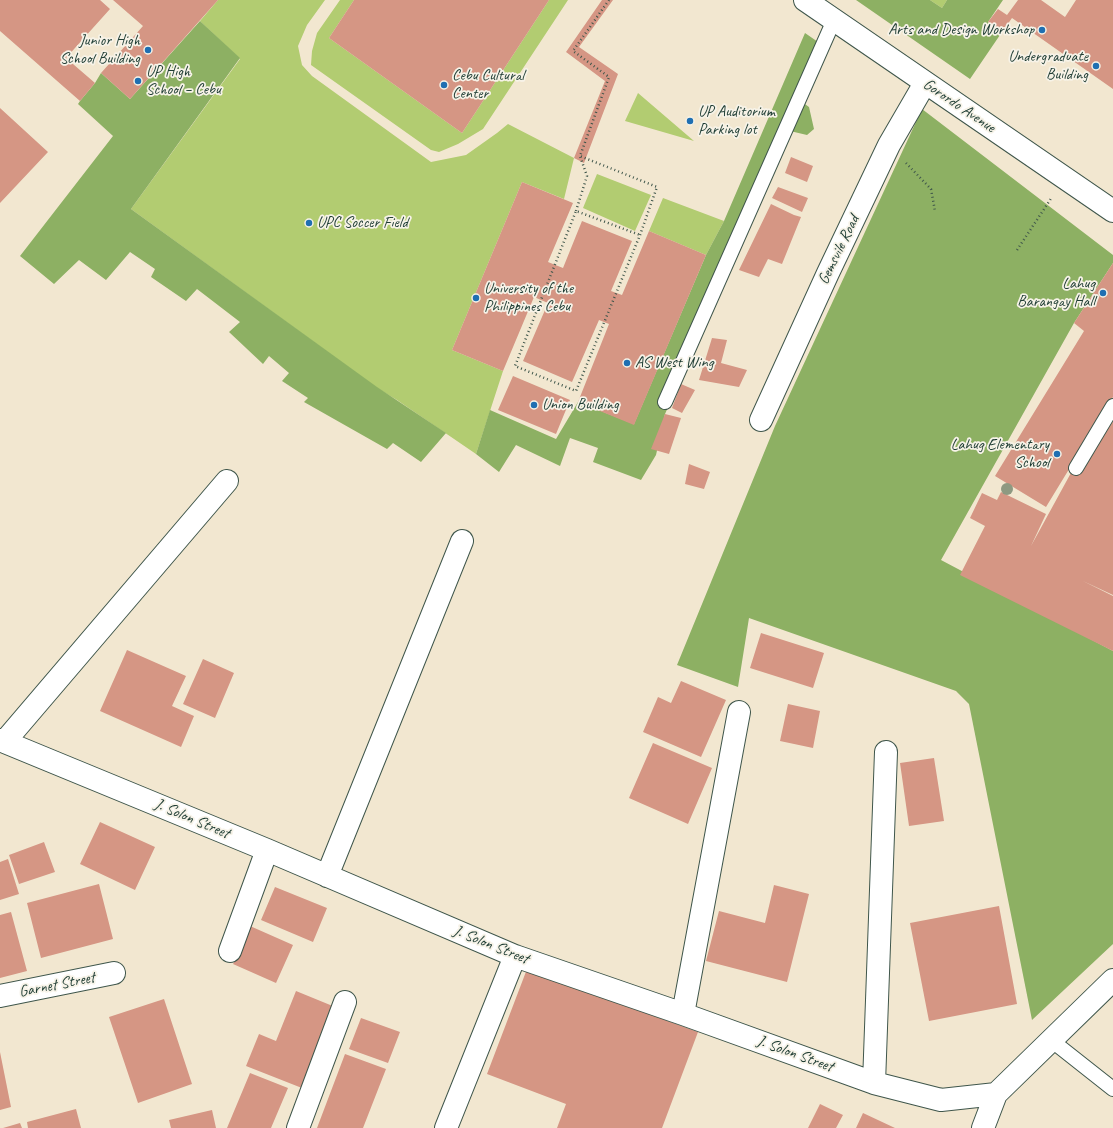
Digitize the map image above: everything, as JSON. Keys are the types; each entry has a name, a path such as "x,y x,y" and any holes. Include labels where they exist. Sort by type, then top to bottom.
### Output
{"street":[{"name":"Gorordo Avenue","path":"805,0 1113,211"},
{"name":"Gemsvile Road","path":"761,420 828,273 889,146 925,83"},
{"path":"2,743 227,481"},
{"path":"327,876 462,541"},
{"path":"683,1014 739,712"},
{"name":"J. Solon Street","path":"2,743 267,850 515,956 683,1014 874,1083 941,1100 996,1094"},
{"path":"874,1083 886,752"},
{"path":"230,951 267,850"},
{"path":"446,1128 515,956"},
{"name":"Garnet Street","path":"0,996 114,973"},
{"path":"983,1128 996,1094 1113,980"},
{"path":"298,1128 345,1002"}],"lane":[{"path":"665,402 834,20"},
{"path":"1076,468 1113,406"},
{"path":"1051,1040 1113,1089"}],"path":[{"path":"580,156 657,186 640,235 576,391 515,366 576,211 587,176 580,156 609,77 573,51 609,0"},
{"path":"889,146 931,189 935,211"},
{"path":"1018,250 1064,178"},
{"path":"576,211 640,235"}],"green space":[{"name":"UPC Soccer Field","path":"218,0 325,0 307,25 298,46 302,65 312,76 431,162 466,155 508,124 574,158 564,199 522,182 452,350 503,371 476,454 377,388 131,209 240,59 200,21"},
{"path":"340,0 354,0 329,38 462,133 549,0 568,0 483,129 458,144 439,152 431,150 311,65 312,51 317,33"},
{"path":"856,0 930,0 942,8 947,0 1003,0 988,22 1002,32 970,79"},
{"path":"930,0 947,0 942,8"},
{"path":"200,21 240,58 131,209 377,387 446,433 421,462 393,443 387,449 304,402 308,398 282,381 289,373 269,356 263,364 229,332 240,322 197,289 186,301 151,277 155,269 130,252 106,280 79,260 54,284 20,256 113,136 78,104 101,73 130,99"},
{"path":"805,33 818,42 795,97 809,107 814,129 807,135 790,131 665,414 656,455 641,480 593,462 598,448 570,438 560,466 516,445 499,472 476,454 490,410 556,439 578,402 634,424 706,255 724,221"},
{"path":"638,93 694,141 625,121"},
{"path":"922,109 1113,255 1113,263 1074,323 941,560 1113,651 1113,944 1032,1020 969,704 956,691 749,618 738,687 677,665 775,426"},
{"path":"597,174 651,195 635,231 583,208"},
{"path":"663,198 724,221 706,255 649,231"}],"building":[{"path":"0,0 100,0 110,9 66,58 95,83 80,101 0,31"},
{"name":"Junior High School Building","path":"113,0 218,0 130,99 101,73 143,26"},
{"name":"Cebu Cultural Center","path":"354,0 549,0 462,133 329,38"},
{"path":"602,0 613,0 579,47 618,74 584,163 574,158 605,81 566,52"},
{"name":"Undergraduate Building","path":"1018,0 1041,0 1065,17 1076,0 1113,0 1113,89 1012,18 1002,32 988,22 998,9 1007,15"},
{"path":"0,108 48,152 0,203"},
{"path":"791,157 813,166 807,182 785,173"},
{"path":"522,182 573,203 548,262 563,268 582,221 632,241 611,291 622,295 649,231 706,255 634,425 578,402 609,324 599,320 572,382 523,361 548,303 534,297 503,371 452,350"},
{"path":"778,187 808,198 802,212 772,198"},
{"path":"771,204 801,217 782,264 768,259 759,277 739,270"},
{"path":"1113,263 1113,397 1046,507 995,476 1084,331 1074,323"},
{"path":"712,338 727,340 721,363 747,370 739,387 699,380"},
{"name":"Union Building","path":"513,376 570,400 556,434 498,410"},
{"path":"681,384 695,390 682,413 672,408"},
{"path":"665,414 681,418 669,454 651,449"},
{"path":"1113,421 1113,595 1083,581 1113,596 1113,651 960,575 985,526 970,518 982,493 997,500 1001,492 1046,514 1031,546 1072,471 1078,475"},
{"path":"689,464 710,472 704,489 685,484"},
{"path":"761,633 824,653 813,688 750,668"},
{"path":"127,650 186,676 172,706 194,716 181,747 100,711"},
{"path":"203,659 234,673 215,718 183,704"},
{"path":"681,681 726,700 701,757 643,732 658,697 671,703"},
{"path":"788,704 820,711 813,748 780,741"},
{"path":"653,743 712,768 688,824 629,798"},
{"path":"934,758 944,821 909,826 900,763"},
{"path":"100,822 155,847 135,890 80,864"},
{"path":"44,842 55,872 19,884 9,855"},
{"path":"8,859 19,894 0,900 0,862"},
{"path":"99,884 113,939 41,958 27,903"},
{"path":"774,885 809,894 787,982 706,961 719,911 765,923"},
{"path":"275,887 327,908 313,942 261,920"},
{"path":"999,906 1017,1004 929,1021 910,923"},
{"path":"11,912 27,971 0,978 0,915"},
{"path":"250,926 293,945 276,983 233,964 243,948"},
{"path":"527,969 698,1032 662,1128 557,1128 566,1104 487,1074"},
{"path":"296,991 340,1009 307,1090 246,1066 259,1034 276,1041"},
{"path":"164,999 192,1084 138,1103 109,1017"},
{"path":"361,1018 400,1032 388,1063 349,1049"},
{"path":"0,1052 11,1107 0,1110"},
{"path":"345,1054 386,1069 363,1128 317,1128"},
{"path":"250,1073 288,1088 271,1128 227,1128"},
{"path":"820,1104 843,1115 836,1128 808,1128"},
{"path":"76,1109 81,1128 28,1128 27,1122"},
{"path":"212,1110 216,1128 171,1128 169,1120"},
{"path":"863,1113 895,1128 856,1128"},
{"path":"20,1123 22,1128 3,1128"}],"place":[{"name":"Arts and Design Workshop","path":"1042,30"},
{"name":"Junior High School Building","path":"148,50"},
{"name":"Undergraduate Building","path":"1096,66"},
{"name":"UP High School – Cebu","path":"138,81"},
{"name":"Cebu Cultural Center","path":"444,85"},
{"name":"UP Auditorium Parking lot","path":"690,121"},
{"name":"UPC Soccer Field","path":"309,223"},
{"name":"Lahug Barangay Hall","path":"1103,293"},
{"name":"University of the Philippines Cebu","path":"476,298"},
{"name":"AS West Wing","path":"627,363"},
{"name":"Union Building","path":"534,405"},
{"name":"Lahug Elementary School","path":"1057,454"}]}
